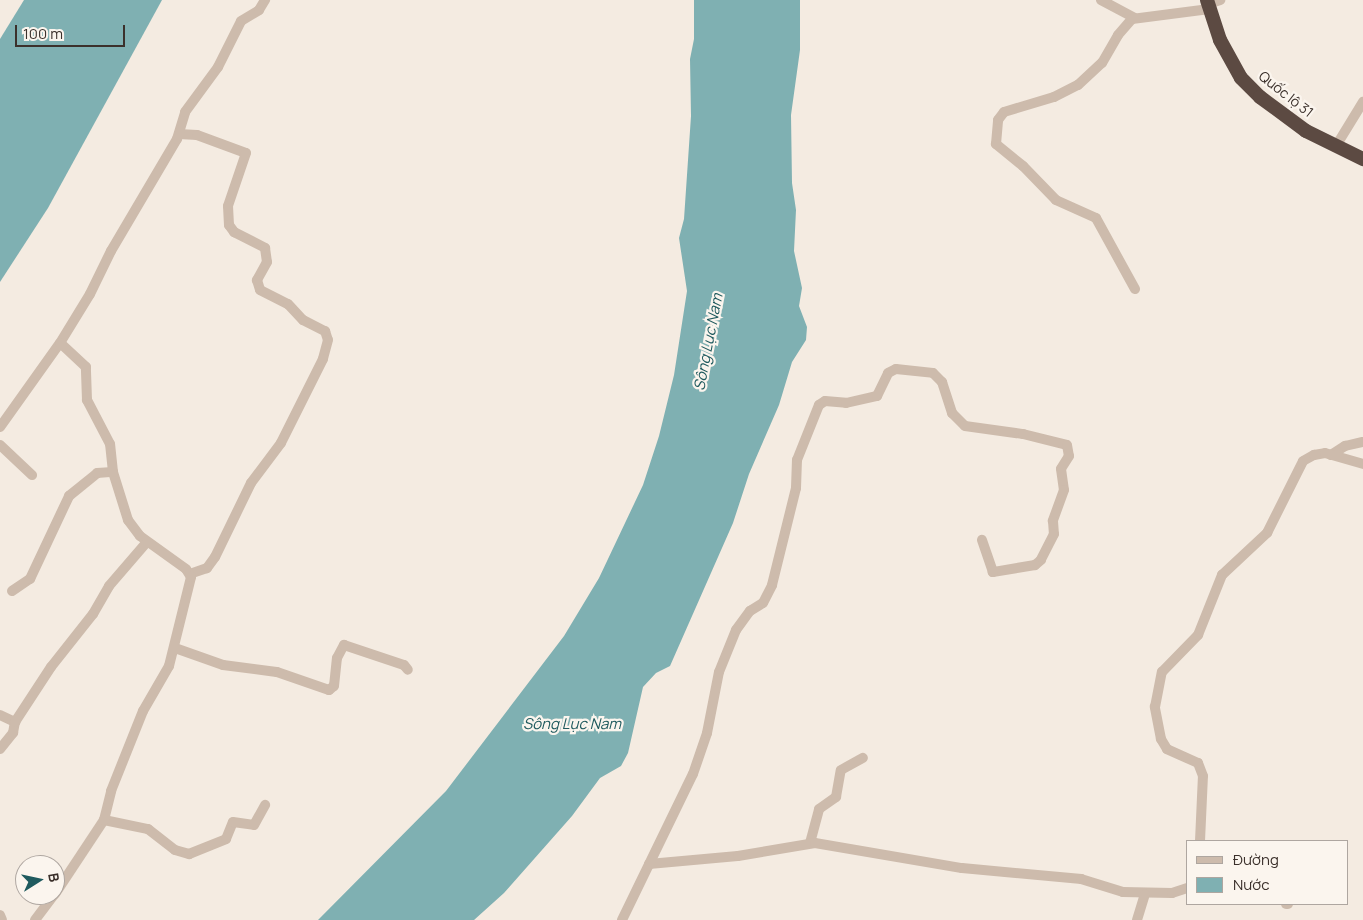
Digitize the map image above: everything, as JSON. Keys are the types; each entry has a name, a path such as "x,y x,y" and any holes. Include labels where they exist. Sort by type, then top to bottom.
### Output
{"highway":[{"name":"Quốc lộ 31","path":"1211,3 1220,40 1241,78 1288,119 1336,146 1363,158"}],"street":[{"path":"0,427 60,343 179,134 185,112 218,67 241,22 259,10 265,0"},
{"path":"1101,0 1135,18"},
{"path":"1134,289 1096,218 1056,200 1023,166 996,144 998,120 1004,112 1054,97 1078,85 1102,64 1121,29 1135,18 1211,3"},
{"path":"1336,146 1363,102"},
{"path":"179,134 197,134 246,153 228,206 228,225 234,232 265,248 267,262 257,280 260,290 288,304 303,320 325,331 328,340 323,359 281,444 251,483 215,557 207,568 190,574"},
{"path":"60,343 86,367 87,400 110,444 113,472 128,520 147,542 190,574"},
{"path":"622,920 694,774 707,733 719,672 736,630 750,611 763,603 772,585 796,488 797,460 821,403 846,403 877,396 888,373 896,369 933,374 942,382 952,413 966,426 1044,438 1067,445 1069,456 1061,469 1064,490 1053,521 1054,534 1041,560 1035,565 993,572 982,540"},
{"path":"1331,455 1345,446 1363,442"},
{"path":"0,445 32,475"},
{"path":"1200,840 1202,770 1195,762 1167,749 1163,744 1155,708 1158,682 1170,660 1198,636 1222,575 1267,533 1303,461 1317,454 1331,455 1363,464"},
{"path":"12,591 30,579 69,496 97,473 113,472"},
{"path":"0,749 13,733 15,722 51,667 93,614 109,586 147,542"},
{"path":"65,879 104,820 111,791 143,711 169,666 175,648 190,574"},
{"path":"175,648 223,665 277,672 329,690 334,686 336,658 344,645 404,666 408,670"},
{"path":"0,715 15,722"},
{"path":"810,843 819,809 836,797 840,770 863,758"},
{"path":"104,820 148,828 175,850 189,854 226,839 233,822 254,825 265,805"},
{"path":"649,864 738,856 810,843 972,870 1074,878 1123,892 1145,894 1178,892 1186,888"},
{"path":"1137,920 1145,894"},
{"path":"35,920 47,905"},
{"path":"0,915 2,920"}],"water":[{"path":"24,0 162,0 48,208 0,282 0,39"},
{"name":"Sông Lục Nam","path":"694,0 800,0 800,50 791,115 792,183 796,210 794,251 802,288 799,306 807,327 806,340 792,362 779,405 749,474 733,523 670,666 656,673 643,687 628,753 621,766 600,778 572,816 504,893 474,920 318,920 446,791 564,636 599,578 643,485 659,436 674,375 687,291 679,238 684,219 691,116 690,59 694,39"}]}
